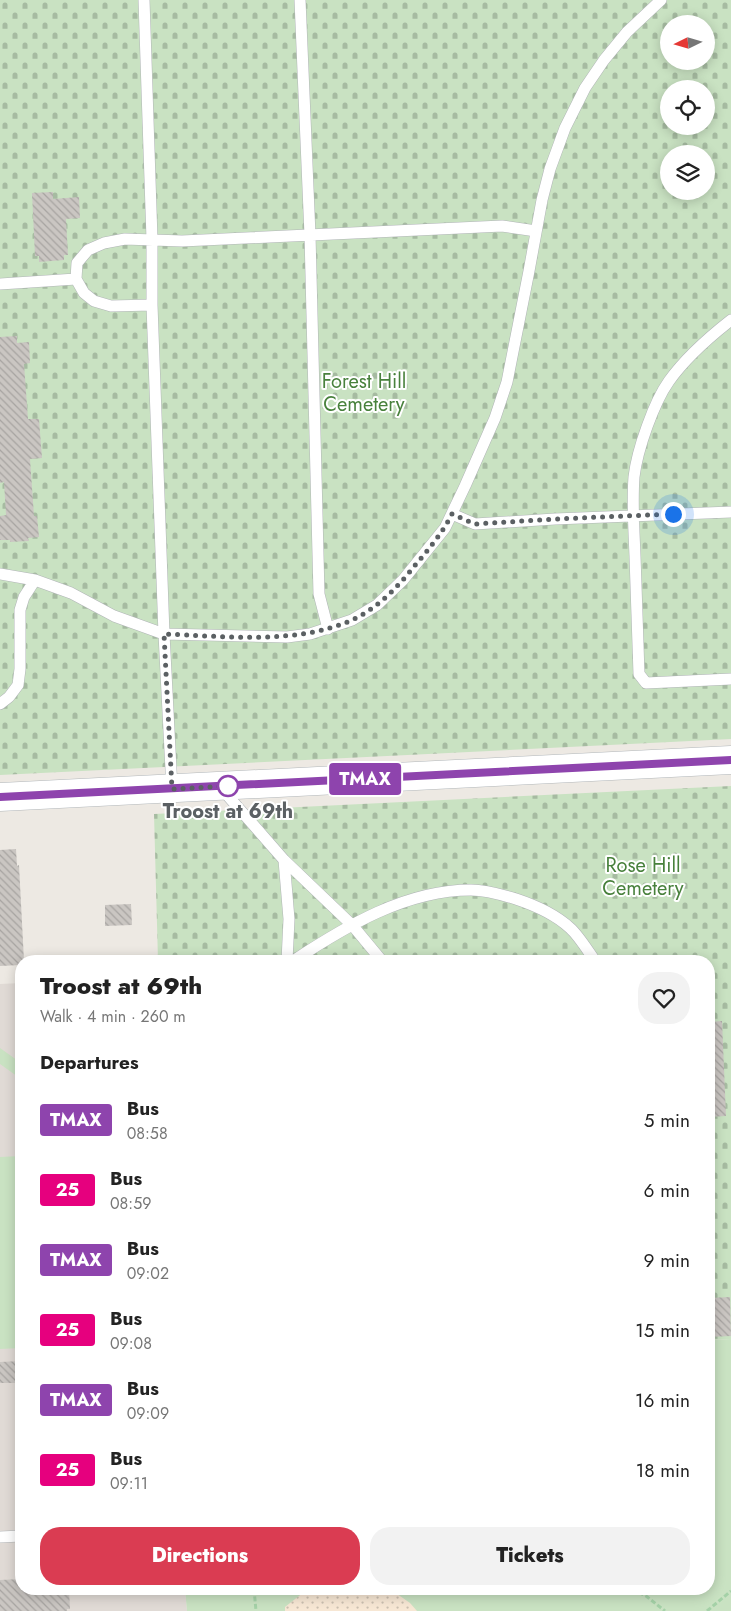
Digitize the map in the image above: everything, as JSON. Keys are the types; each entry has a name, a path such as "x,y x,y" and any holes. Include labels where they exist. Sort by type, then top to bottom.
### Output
{"main road":[{"path":"0,798 731,760"}],"lane":[{"path":"144,0 152,239 152,305 164,634 172,789"},
{"path":"300,0 310,235 319,594 328,628"},
{"path":"0,574 35,580 71,593 114,616 164,634 287,636 310,634 352,620 377,605 403,580 445,528 495,418 506,382 542,200 550,169 565,128 585,88 604,60 627,32 661,0"},
{"path":"152,305 111,306 94,301 84,293 76,279 77,263 88,250 104,243 125,239 182,240 502,226 536,231"},
{"path":"0,284 76,279"},
{"path":"731,320 709,337 668,382 652,415 634,476 639,674 646,682 731,679"},
{"path":"452,514 475,524 731,512"},
{"path":"0,704 9,697 18,685 20,669 20,610 24,597 35,580"},
{"path":"220,786 284,860 353,926 377,955"},
{"path":"284,860 289,919 288,955"},
{"path":"303,955 353,926 399,903 438,892 473,890 506,896 536,906 570,928 590,955"},
{"path":"0,1537 15,1536"}],"path":[{"path":"707,1611 731,1591"},
{"path":"255,1595 256,1611"},
{"path":"644,1595 665,1611"}],"shaded area":[{"path":"15,983 15,1595 186,1595 187,1611 0,1611 0,984"}],"green space":[{"name":"Forest Hill Cemetery","path":"0,0 731,0 731,739 0,775"},
{"name":"Rose Hill Cemetery","path":"731,786 731,1339 715,1340 715,955 158,955 154,814"},
{"path":"0,1048 15,1059 15,1075 0,1064"},
{"path":"15,1156 15,1348 0,1349 0,1157"},
{"path":"731,1339 731,1611 187,1611 186,1595 715,1595 715,1340"}],"sand":[{"path":"300,1595 399,1595 417,1611 285,1611 285,1607"}],"building":[{"path":"53,192 53,199 79,197 80,218 66,219 68,255 64,255 64,260 39,262 39,256 35,256 32,193"},
{"path":"17,336 17,343 29,342 30,363 24,364 28,419 39,419 42,458 30,459 34,516 37,516 39,537 28,538 29,541 10,542 10,540 0,540 0,516 6,515 4,482 0,483 0,337"},
{"path":"16,849 17,866 19,865 24,955 15,955 15,965 0,966 0,850"},
{"path":"131,904 132,925 105,926 105,905"},
{"path":"722,1021 726,1116 715,1117 715,1022"},
{"path":"730,1297 731,1336 715,1337 715,1298"},
{"path":"15,1361 15,1383 0,1383 0,1362"},
{"path":"15,1579 15,1595 69,1595 70,1609 67,1609 67,1611 0,1611 0,1580"}],"bus line":[{"name":"TMAX","path":"0,797 731,760"}],"place":[{"name":"Troost at 69th","path":"228,786"}],"route":[{"path":"228,786 172,789 164,634 287,636 310,634 352,620 377,605 403,580 445,528 452,514 475,524 673,514"}]}
